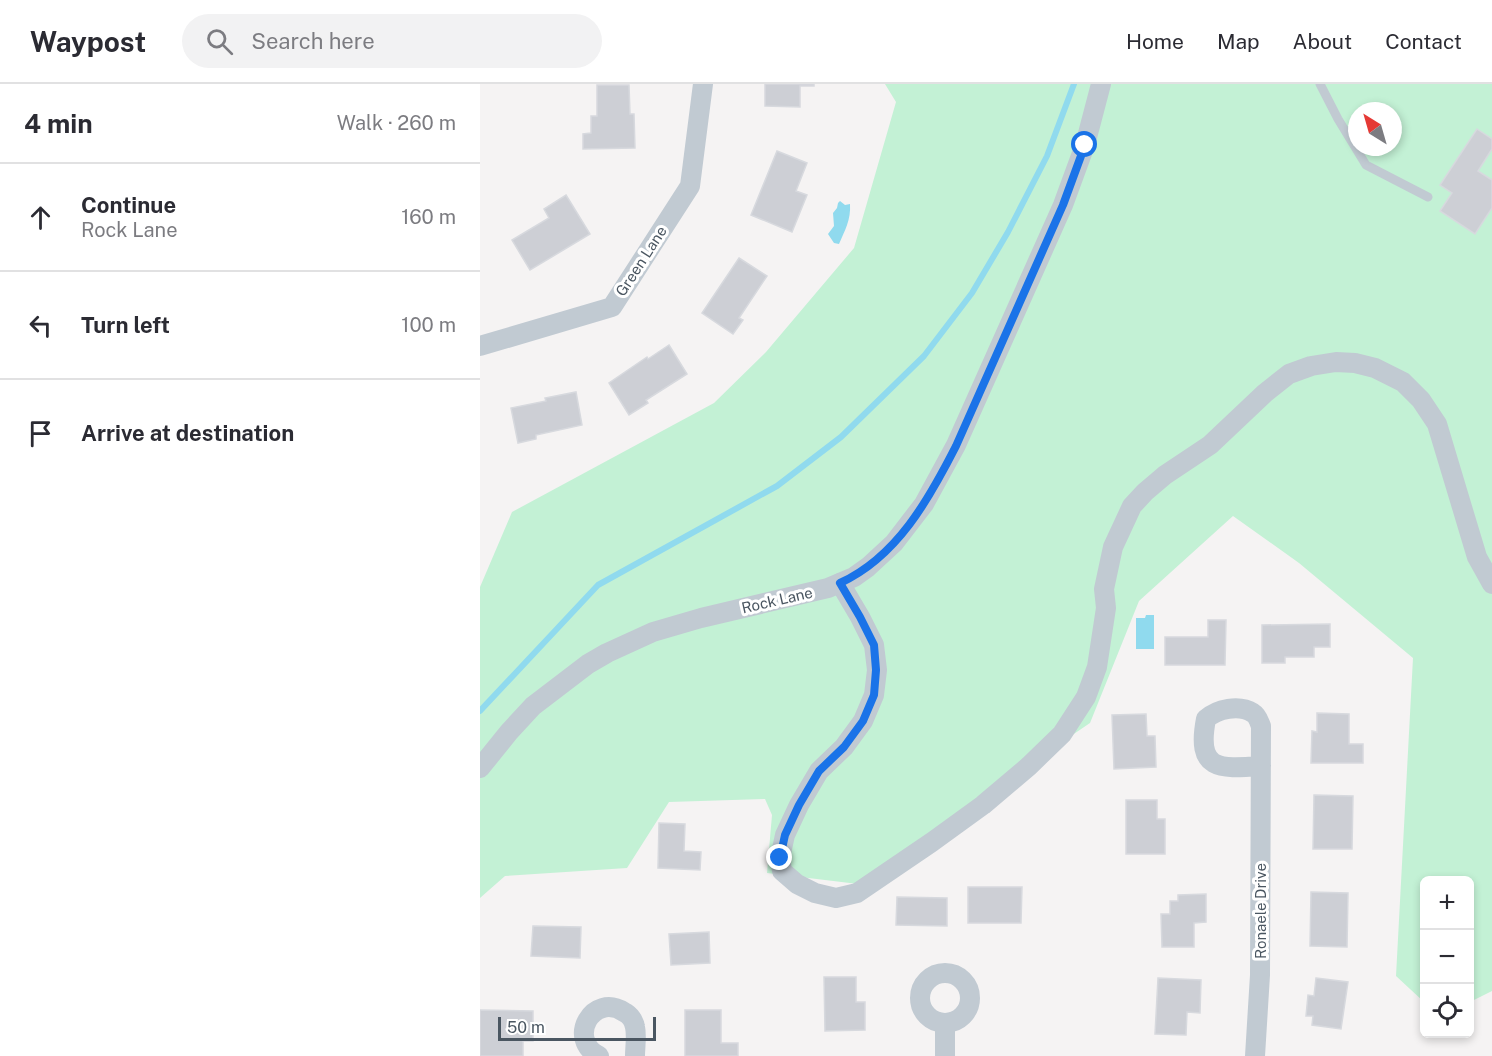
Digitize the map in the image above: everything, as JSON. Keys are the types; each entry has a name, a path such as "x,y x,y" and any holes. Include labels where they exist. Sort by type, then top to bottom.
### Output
{"street":[{"name":"Green Lane","path":"480,346 612,308 690,186 702,84"},
{"name":"Rock Lane","path":"480,768 533,706 588,664 607,653 653,632 701,618 828,588 854,577 894,543 915,517 938,481 956,446 1063,205 1085,145 1101,84"},
{"path":"840,583 874,645 876,670 874,695 863,721 844,747 819,771 799,805 785,835 780,858 782,871 797,884 815,893 836,898 857,893 983,805 1062,734 1086,697 1097,667 1106,608 1104,589 1113,547 1132,506 1165,475 1210,445 1265,393 1289,374 1328,363 1355,363 1375,368 1403,382 1421,400 1437,424 1477,557 1492,584"},
{"name":"Ronaele Drive","path":"1255,1056 1260,975 1261,766"},
{"path":"599,1056 586,1044 584,1029 588,1017 604,1007 616,1007 633,1021 635,1027 631,1055"},
{"path":"945,1023 945,1056"}],"lane":[{"path":"1320,84 1366,165 1428,197"}],"green space":[{"path":"885,84 1492,84 1492,991 1474,1000 1474,876 1420,876 1420,998 1396,976 1413,658 1299,563 1233,516 1139,601 1090,723 858,884 767,873 772,815 765,799 669,802 627,868 505,876 480,898 480,587 512,512 714,403 766,352 854,248 896,102"}],"water":[{"path":"840,201 845,205 850,204 850,215 839,244 834,243 828,234 834,226 833,213"},
{"path":"1146,615 1154,615 1154,649 1136,649 1136,618 1145,618"}],"building":[{"path":"765,84 814,84 814,86 800,86 800,107 765,106"},
{"path":"597,85 629,85 630,114 634,114 635,148 583,149 583,134 591,133 591,116 597,116"},
{"path":"1477,129 1492,139 1492,149 1478,171 1492,180 1492,208 1475,234 1440,211 1452,193 1440,185"},
{"path":"777,151 807,163 796,191 807,195 792,232 751,215"},
{"path":"566,195 590,234 530,270 512,240 549,218 544,209"},
{"path":"739,258 767,276 739,318 743,320 733,334 702,313"},
{"path":"669,345 687,374 646,400 648,403 629,415 609,383"},
{"path":"576,392 582,425 536,435 536,439 518,443 511,408"},
{"path":"1208,620 1226,620 1225,665 1165,665 1165,637 1208,637"},
{"path":"1330,624 1330,647 1314,647 1314,657 1285,657 1285,663 1262,663 1262,625"},
{"path":"1317,713 1349,714 1349,744 1363,744 1363,763 1311,763 1312,731 1317,732"},
{"path":"1146,714 1147,736 1155,736 1156,767 1114,769 1112,715"},
{"path":"1314,795 1353,796 1352,849 1313,849"},
{"path":"1126,800 1157,800 1157,819 1165,819 1165,854 1126,854"},
{"path":"659,823 685,824 684,851 701,852 700,870 658,868"},
{"path":"968,887 1022,887 1021,923 968,923"},
{"path":"1311,892 1348,893 1347,947 1310,946"},
{"path":"1206,894 1206,922 1194,923 1194,947 1162,947 1161,914 1170,914 1170,901 1178,901 1178,895"},
{"path":"897,897 947,898 947,926 896,925"},
{"path":"533,926 581,927 580,958 531,956"},
{"path":"709,932 710,963 671,965 669,934"},
{"path":"824,977 856,977 856,1002 865,1002 865,1030 825,1031"},
{"path":"1158,978 1201,980 1200,1013 1187,1012 1186,1035 1155,1034"},
{"path":"1316,978 1348,982 1341,1029 1312,1025 1313,1016 1306,1016 1308,995 1314,996"},
{"path":"480,1010 533,1011 533,1041 523,1041 523,1056 480,1056"},
{"path":"685,1010 721,1010 721,1043 738,1043 738,1056 685,1056"}],"waterway":[{"path":"480,711 598,585 777,486 841,437 924,356 972,293 1008,232 1047,156 1074,84"}],"route":[{"path":"780,858 785,835 799,805 819,771 844,747 863,721 874,695 876,670 874,645 840,583 868,567 894,543 915,517 938,481 956,446 1063,205 1085,145"}]}
